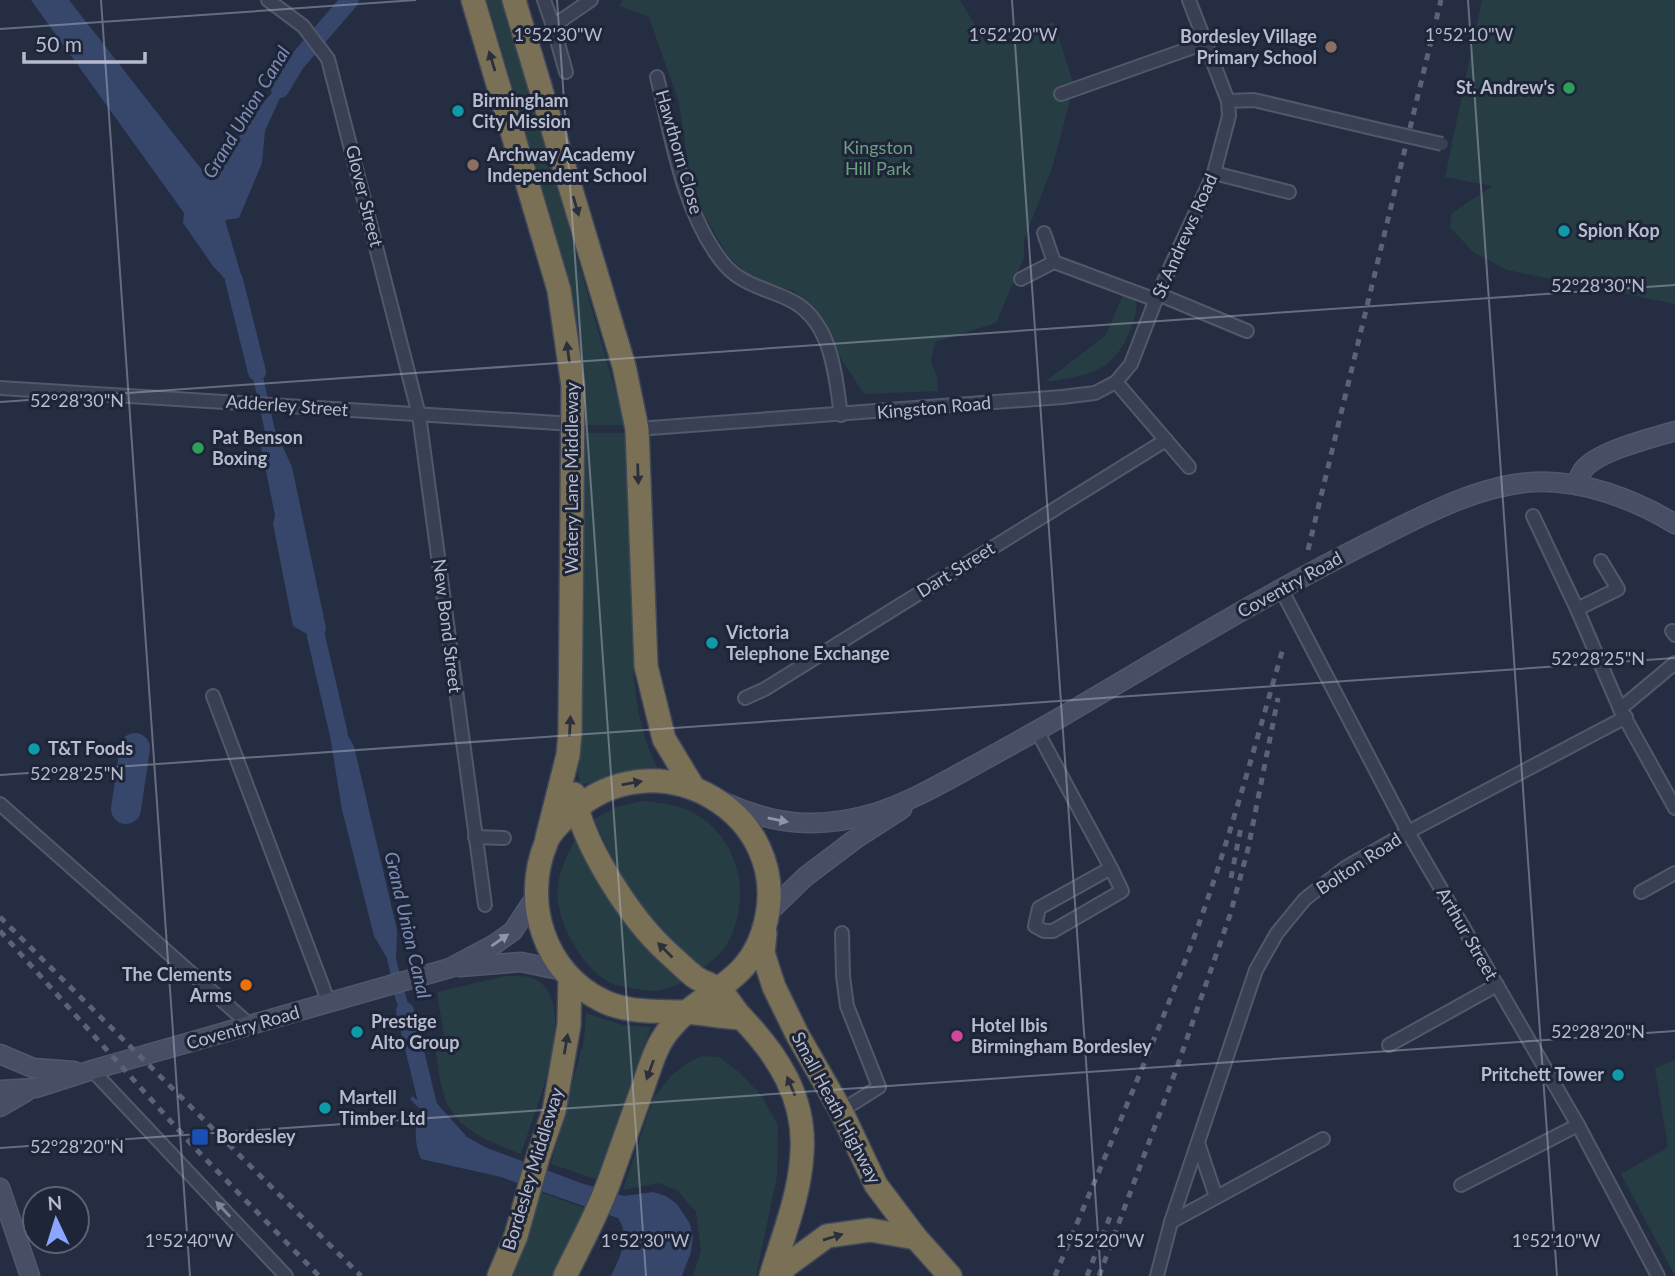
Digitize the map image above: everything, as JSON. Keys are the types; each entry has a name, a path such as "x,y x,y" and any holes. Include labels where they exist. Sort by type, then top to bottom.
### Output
{"highway":[{"name":"Watery Lane Middleway","path":"473,0 559,290 573,386 571,707 568,755 538,874 536,896 541,929 547,944 567,975"},
{"path":"514,0 624,366 637,429 646,666 664,739 693,788"},
{"path":"568,755 576,808 608,876 627,908 665,951 696,977 720,990"},
{"path":"546,841 576,808 608,789 633,782 659,780 693,788 715,797"},
{"name":"Small Heath Highway","path":"715,797 743,823 762,856 769,894 763,953 774,986 797,1036 841,1111 876,1185 916,1238 950,1276"},
{"path":"565,1276 608,1186 651,1065 665,1034 685,1012 720,990 750,960 767,917"},
{"path":"567,975 587,992 622,1008 742,1018"},
{"name":"Bordesley Middleway","path":"499,1276 516,1236 554,1111 569,1025 567,975"},
{"name":"Small Heath Highway","path":"720,990 775,1056 796,1096 802,1153 794,1199 771,1276"},
{"path":"779,1276 786,1266 827,1236 870,1230 916,1238"}],"main road":[{"path":"1576,485 1584,468 1596,460 1627,446 1675,432"},
{"name":"Coventry Road","path":"715,797 754,815 803,825 875,813 928,791 1037,731 1281,589 1392,531 1445,506 1487,491 1534,482 1576,485 1627,500 1656,512 1675,524"},
{"name":"Coventry Road","path":"767,917 815,869 928,791"},
{"name":"Coventry Road","path":"450,968 513,932 536,896"},
{"name":"Coventry Road","path":"0,1107 36,1088 92,1070 450,968 522,962 567,975"},
{"path":"0,1054 33,1068 92,1070"},
{"name":"Coventry Road","path":"0,1090 36,1088"},
{"path":"0,1188 30,1276"}],"street":[{"name":"Glover Street","path":"268,0 303,26 328,59 419,415"},
{"path":"544,0 566,72"},
{"path":"553,26 591,0"},
{"name":"St Andrews Road","path":"1116,382 1131,364 1157,297 1214,173 1229,116 1228,102 1189,0"},
{"path":"1061,94 1205,43"},
{"name":"Hawthorn Close","path":"657,77 679,167 694,212 720,260 749,285 790,300 818,323 832,360 841,415"},
{"path":"1228,102 1254,100 1442,144"},
{"path":"1214,173 1289,192"},
{"path":"1044,233 1054,262"},
{"path":"1021,279 1054,262 1247,331"},
{"name":"Kingston Road","path":"637,429 1062,397 1095,393 1116,382"},
{"path":"1116,382 1189,467"},
{"name":"Adderley Street","path":"0,388 574,424"},
{"name":"New Bond Street","path":"419,415 485,905"},
{"name":"Dart Street","path":"745,698 765,690 1166,440"},
{"path":"1533,516 1623,713 1675,808"},
{"path":"1577,609 1618,589 1601,561"},
{"name":"Arthur Street","path":"1281,589 1408,832 1578,1125 1658,1276"},
{"name":"Bolton Road","path":"1157,1276 1171,1222 1256,970 1277,933 1305,899 1345,868 1623,713 1675,663"},
{"path":"213,696 329,1003"},
{"path":"1037,731 1111,868 1122,891 1054,931 1035,926 1039,908 1111,868"},
{"path":"0,804 251,1026"},
{"path":"475,837 504,838"},
{"path":"1641,892 1675,873"},
{"path":"841,1111 879,1087 848,1006 843,976 842,933"},
{"path":"1389,1045 1497,985"},
{"path":"92,1070 286,1276"},
{"path":"1461,1185 1578,1125"},
{"path":"1171,1222 1323,1139"},
{"path":"1198,1143 1216,1197"}],"green space":[{"path":"487,0 503,0 625,425 581,425 579,355 571,285"},
{"name":"Kingston Hill Park","path":"623,0 960,0 987,45 1054,22 1074,86 1052,168 1024,240 1024,257 996,323 935,342 931,361 937,377 938,391 864,394 840,357 823,317 794,291 753,279 728,256 702,211 689,170 679,103 649,17 619,6"},
{"name":"St. Andrew's","path":"1482,0 1675,0 1675,304 1507,270 1473,252 1450,227 1452,213 1492,186 1445,177"},
{"path":"1123,294 1136,301 1135,317 1115,357 1096,370 1045,382 1106,335"},
{"path":"582,433 627,433 634,681 642,726 658,769 624,772 580,784 575,753"},
{"path":"643,801 690,811 707,822 721,836 731,853 740,890 735,928 724,949 703,968 652,922 626,887 594,819 617,807"},
{"path":"578,835 687,981 656,991 613,984 593,970 576,949 560,912 558,892 560,875"},
{"path":"506,976 530,978 542,984 552,999 555,1019 549,1066 521,1154 479,1135 460,1122 447,1103 442,1089 434,1044 445,1041 437,992"},
{"path":"586,1013 623,1025 651,1027 596,1179 551,1164 584,1040"},
{"path":"702,1056 719,1057 739,1072 762,1096 778,1126 777,1176 756,1276 693,1276 701,1251 696,1212 678,1191 659,1183 623,1190 654,1097 672,1075 687,1063"},
{"path":"1675,1060 1675,1276 1621,1174 1668,1147 1655,1068"},
{"path":"540,1192 587,1209 554,1276 509,1276"}],"water":[{"path":"31,0 69,0 209,179 218,177 247,122 294,67 265,131 262,163 239,218 225,220 242,278 241,301 183,223 184,213"},
{"path":"253,357 261,368 275,430 292,467 326,628 321,657 307,634 293,626 261,447 265,432 251,369"},
{"path":"334,712 354,746 397,930 396,959 407,1000 411,1033 396,1001 387,958 374,936 342,810 330,736"},
{"path":"423,1088 467,1137 487,1148 624,1196 653,1192 666,1196 677,1204 690,1224 693,1237 691,1252 682,1276 611,1276 624,1240 624,1232 618,1218 501,1177 421,1159 416,1134 420,1109 410,1099 412,1096 421,1103"}],"waterway":[{"name":"Grand Union Canal","path":"280,89 295,64 350,0"},
{"name":"Grand Union Canal","path":"234,280 257,372"},
{"name":"Grand Union Canal","path":"316,636 339,735"},
{"path":"126,809 135,748"},
{"name":"Grand Union Canal","path":"405,1011 429,1109"}],"railway":[{"path":"1308,550 1441,0"},
{"path":"1055,1276 1192,943 1229,832 1284,645"},
{"path":"1099,1276 1176,1070 1230,915 1248,849 1278,698"},
{"path":"1231,878 1241,827"},
{"path":"0,917 361,1276"},
{"path":"0,931 192,1145 319,1276"},
{"path":"1087,1276 1111,1214"}],"place":[{"name":"Bordesley Village Primary School","path":"1331,47"},
{"name":"St. Andrew's","path":"1569,88"},
{"name":"Birmingham City Mission","path":"458,111"},
{"name":"Archway Academy Independent School","path":"473,165"},
{"name":"Spion Kop","path":"1564,231"},
{"name":"Pat Benson Boxing","path":"198,448"},
{"name":"Victoria Telephone Exchange","path":"712,643"},
{"name":"T&T Foods","path":"34,749"},
{"name":"The Clements Arms","path":"246,985"},
{"name":"Prestige Alto Group","path":"357,1032"},
{"name":"Hotel Ibis Birmingham Bordesley","path":"957,1036"},
{"name":"Pritchett Tower","path":"1618,1075"},
{"name":"Martell Timber Ltd","path":"325,1108"},
{"name":"Bordesley","path":"200,1137"}]}
